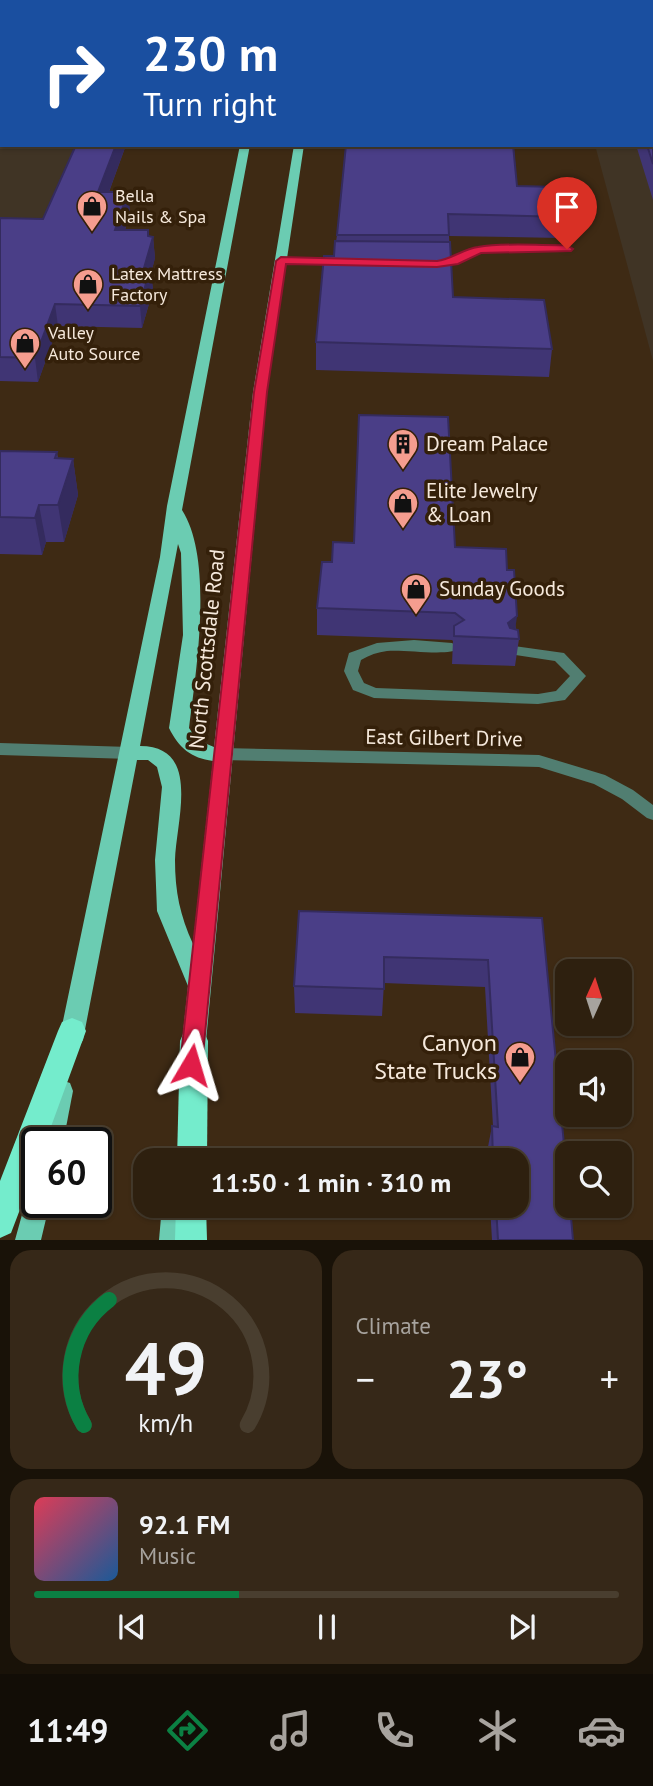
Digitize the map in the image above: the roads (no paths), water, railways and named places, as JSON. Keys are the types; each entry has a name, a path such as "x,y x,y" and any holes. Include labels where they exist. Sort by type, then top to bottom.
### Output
{"highway":[{"path":"0,1222 72,1031"},
{"path":"192,1148 194,1041"},
{"path":"191,1218 191,1240"}],"main road":[{"path":"53,1127 130,753 246,147"},
{"name":"North Scottsdale Road","path":"182,1148 201,990 222,754 260,392 299,147"},
{"path":"175,506 189,553 192,635 179,728 185,742 195,750 212,755 222,754"},
{"path":"130,753 149,753 162,758 167,766 172,787 165,860 168,911 201,990"},
{"path":"28,1240 33,1218"},
{"path":"172,1240 174,1218"}],"street":[{"path":"424,264 454,262 469,252 480,249 567,249"},
{"path":"281,261 359,262"},
{"path":"452,648 370,648 354,657 351,671 358,686 374,693 538,699 560,696 579,676 559,657 514,651"},
{"path":"0,749 130,753"},
{"name":"East Gilbert Drive","path":"222,754 539,761 570,768 603,780 653,814"}],"place":[{"name":"Bella Nails & Spa","path":"92,233"},
{"name":"Latex Mattress Factory","path":"88,311"},
{"name":"Valley Auto Source","path":"25,370"},
{"name":"Dream Palace","path":"403,471"},
{"name":"Elite Jewelry & Loan","path":"403,530"},
{"name":"Sunday Goods","path":"416,616"},
{"name":"Canyon State Trucks","path":"520,1084"}]}
